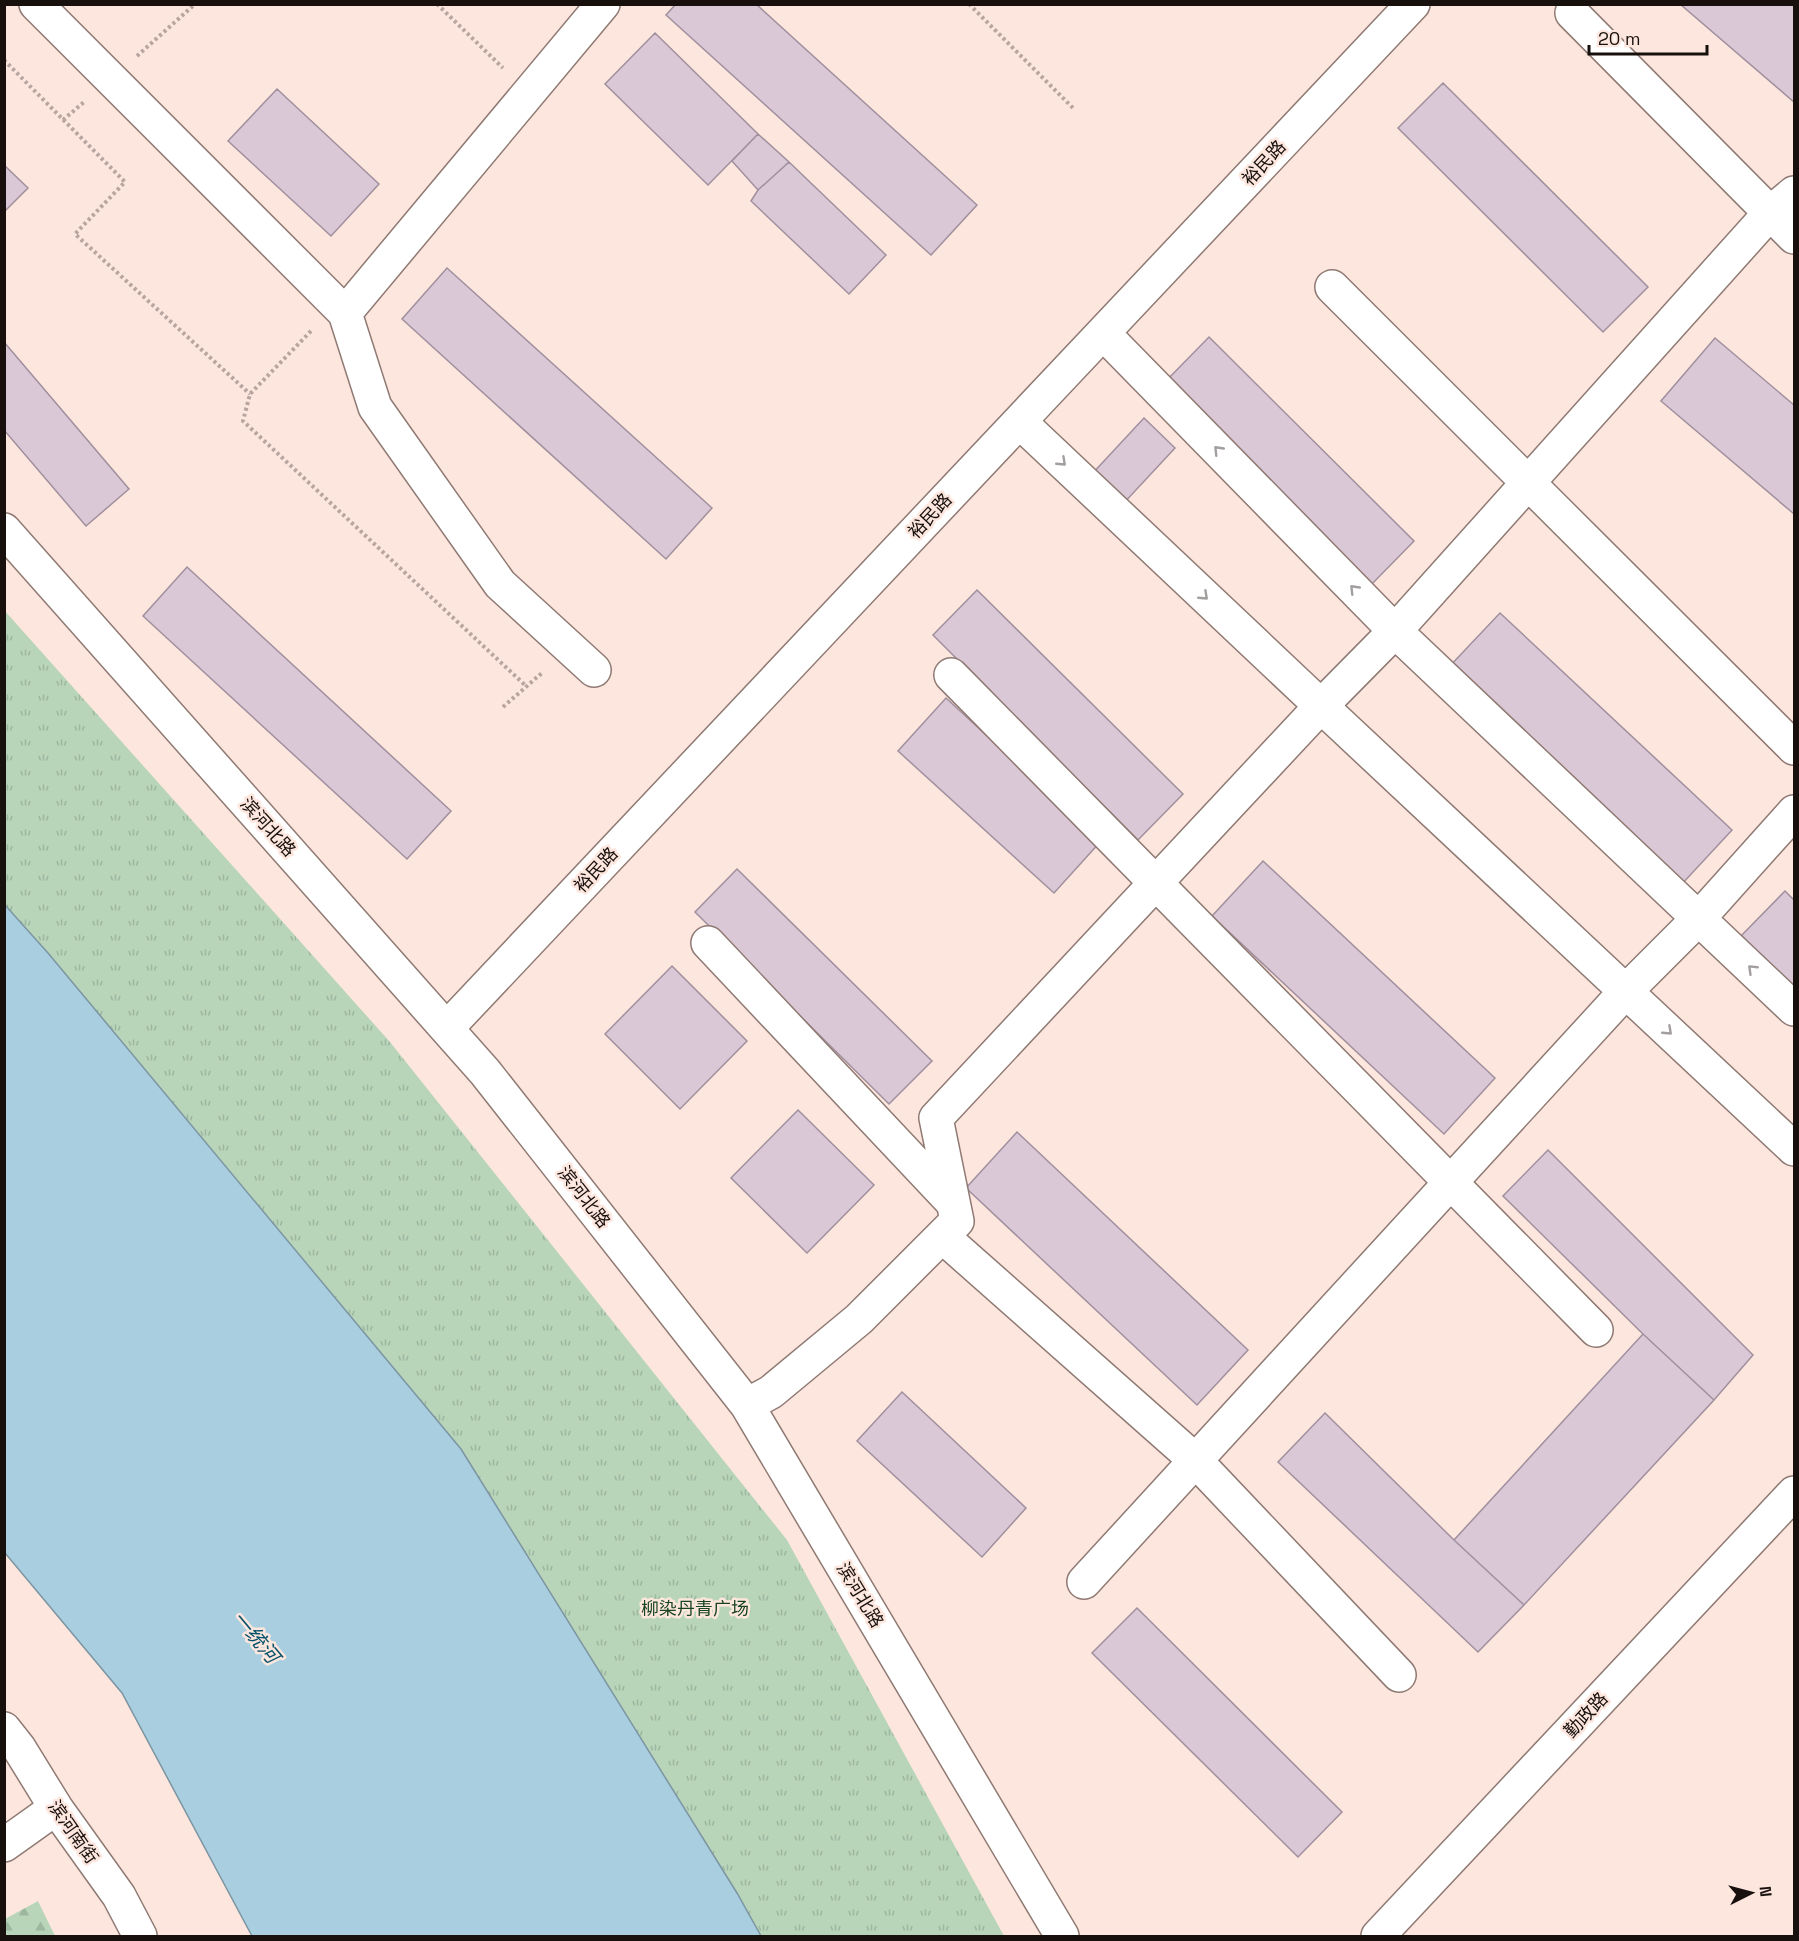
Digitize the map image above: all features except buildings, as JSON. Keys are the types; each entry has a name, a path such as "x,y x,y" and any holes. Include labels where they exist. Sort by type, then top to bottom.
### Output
{"street":[{"path":"36,4 341,309 375,407 501,584 583,659"},
{"path":"341,309 529,93 603,4"},
{"name":"裕民路","path":"447,1028 1413,4"},
{"path":"1572,13 1794,237"},
{"path":"747,1405 771,1392 859,1319 957,1221 936,1118 1321,706 1395,631 1770,213 1794,193"},
{"path":"1332,287 1794,748"},
{"path":"1103,333 1395,631 1794,1009"},
{"path":"1020,422 1794,1149"},
{"name":"滨河北路","path":"4,531 485,1072 747,1405 1062,1936"},
{"path":"951,675 1596,1330"},
{"path":"1084,1582 1449,1182 1626,991 1699,918 1794,812"},
{"path":"708,943 953,1203"},
{"path":"942,1236 1195,1460 1399,1676"},
{"name":"勤政路","path":"1378,1936 1794,1493"},
{"name":"滨河南街","path":"9,1745 119,1896 140,1936"},
{"path":"4,1845 56,1808"}],"path":[{"path":"437,4 529,93"},
{"path":"969,4 1075,110"},
{"path":"4,60 125,182 75,234 250,394"},
{"path":"341,309 250,394 243,422 526,686"},
{"path":"503,707 526,686 583,659"}],"green space":[{"name":"柳染丹青广场","path":"4,610 390,1042 787,1540 1004,1936 761,1936 737,1893 461,1449 48,953 5,907"},
{"path":"38,1901 55,1936 5,1936 5,1919"}],"water":[{"name":"一统河","path":"5,905 48,953 461,1449 737,1893 761,1936 252,1936 122,1693 5,1553"}]}
